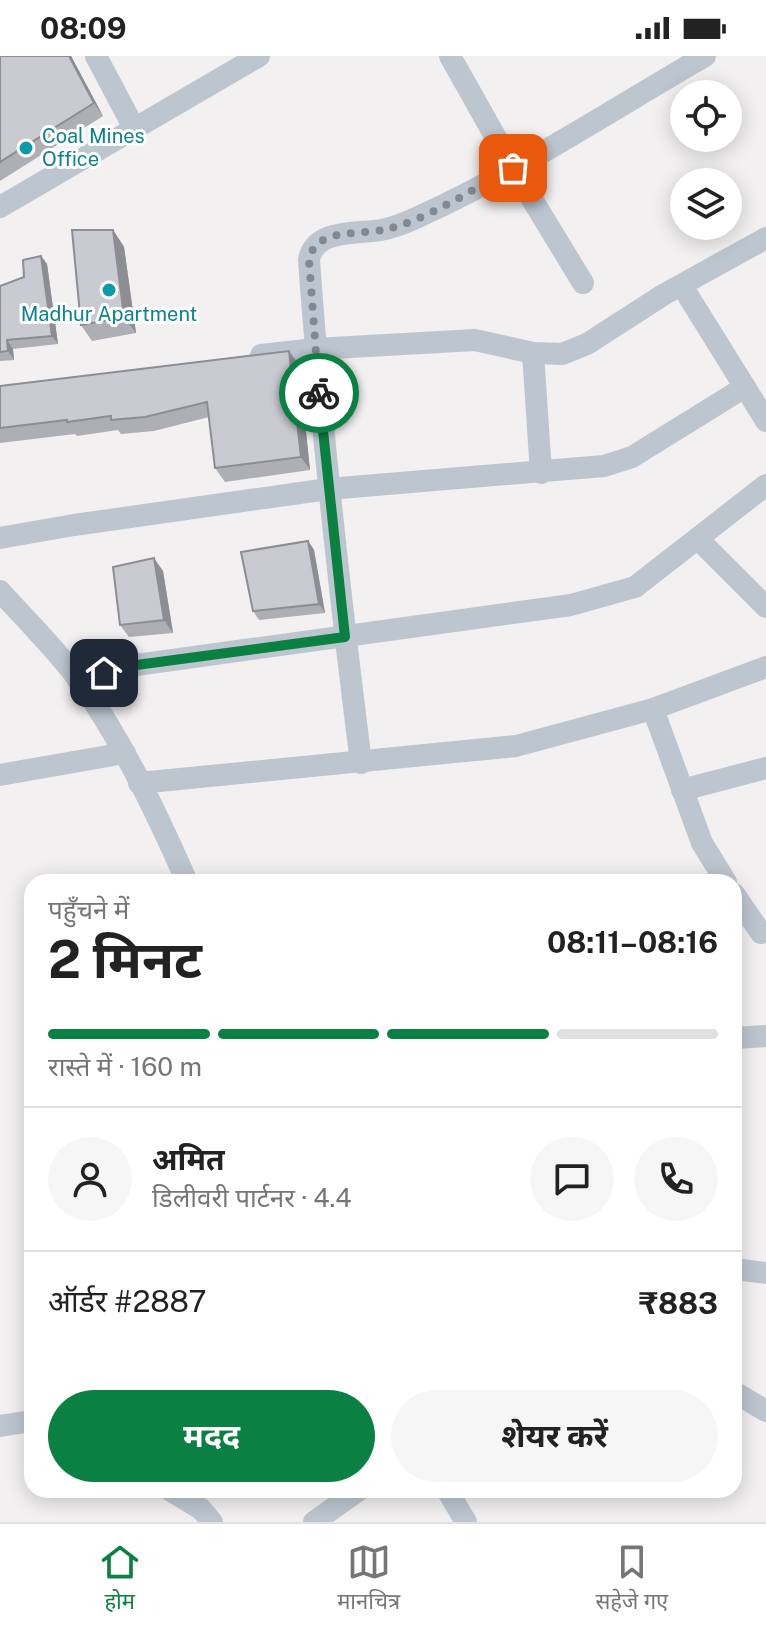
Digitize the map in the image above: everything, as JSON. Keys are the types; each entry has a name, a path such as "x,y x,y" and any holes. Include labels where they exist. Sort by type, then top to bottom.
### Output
{"street":[{"path":"96,56 134,128"},
{"path":"0,207 259,56"},
{"path":"450,56 583,283"},
{"path":"361,763 328,489 315,349 309,260 311,249 319,241 336,235 385,230 415,218 513,168 679,62 705,56"},
{"path":"236,358 315,349 475,340 533,353 562,354 587,344 663,295 766,238"},
{"path":"682,286 766,421"},
{"path":"533,353 541,473"},
{"path":"0,538 328,489 604,466 632,457 745,387"},
{"path":"78,680 129,666 571,605 635,587 766,485"},
{"path":"698,539 766,607"},
{"path":"0,591 78,680 104,716 183,874"},
{"path":"139,783 516,746 653,709 766,667"},
{"path":"653,709 702,843 721,874"},
{"path":"0,775 125,753"},
{"path":"682,790 766,768"},
{"path":"742,906 761,933"},
{"path":"742,1038 766,1036"},
{"path":"742,1270 766,1273"},
{"path":"742,1397 766,1411"},
{"path":"0,1426 24,1422"},
{"path":"183,1498 201,1509 212,1522"},
{"path":"314,1522 348,1498"},
{"path":"452,1498 466,1522"}],"building":[{"name":"Coal Mines Office","path":"0,56 69,56 94,103 0,162"},
{"name":"Madhur Apartment","path":"72,230 113,230 124,317 81,325"},
{"path":"41,256 52,336 7,340 8,351 0,352 0,286 24,277 23,260"},
{"path":"289,351 301,457 215,468 207,402 145,417 111,420 111,416 0,428 0,386"},
{"path":"308,541 319,604 253,611 241,552"},
{"path":"154,558 164,620 120,625 113,567"}],"way so far":[{"path":"319,393 309,260 311,249 319,241 336,235 385,230 415,218 513,168"}],"place":[{"name":"Coal Mines Office","path":"26,148"},
{"name":"Madhur Apartment","path":"109,290"}],"route":[{"path":"104,673 129,666 345,637 319,393"}]}
